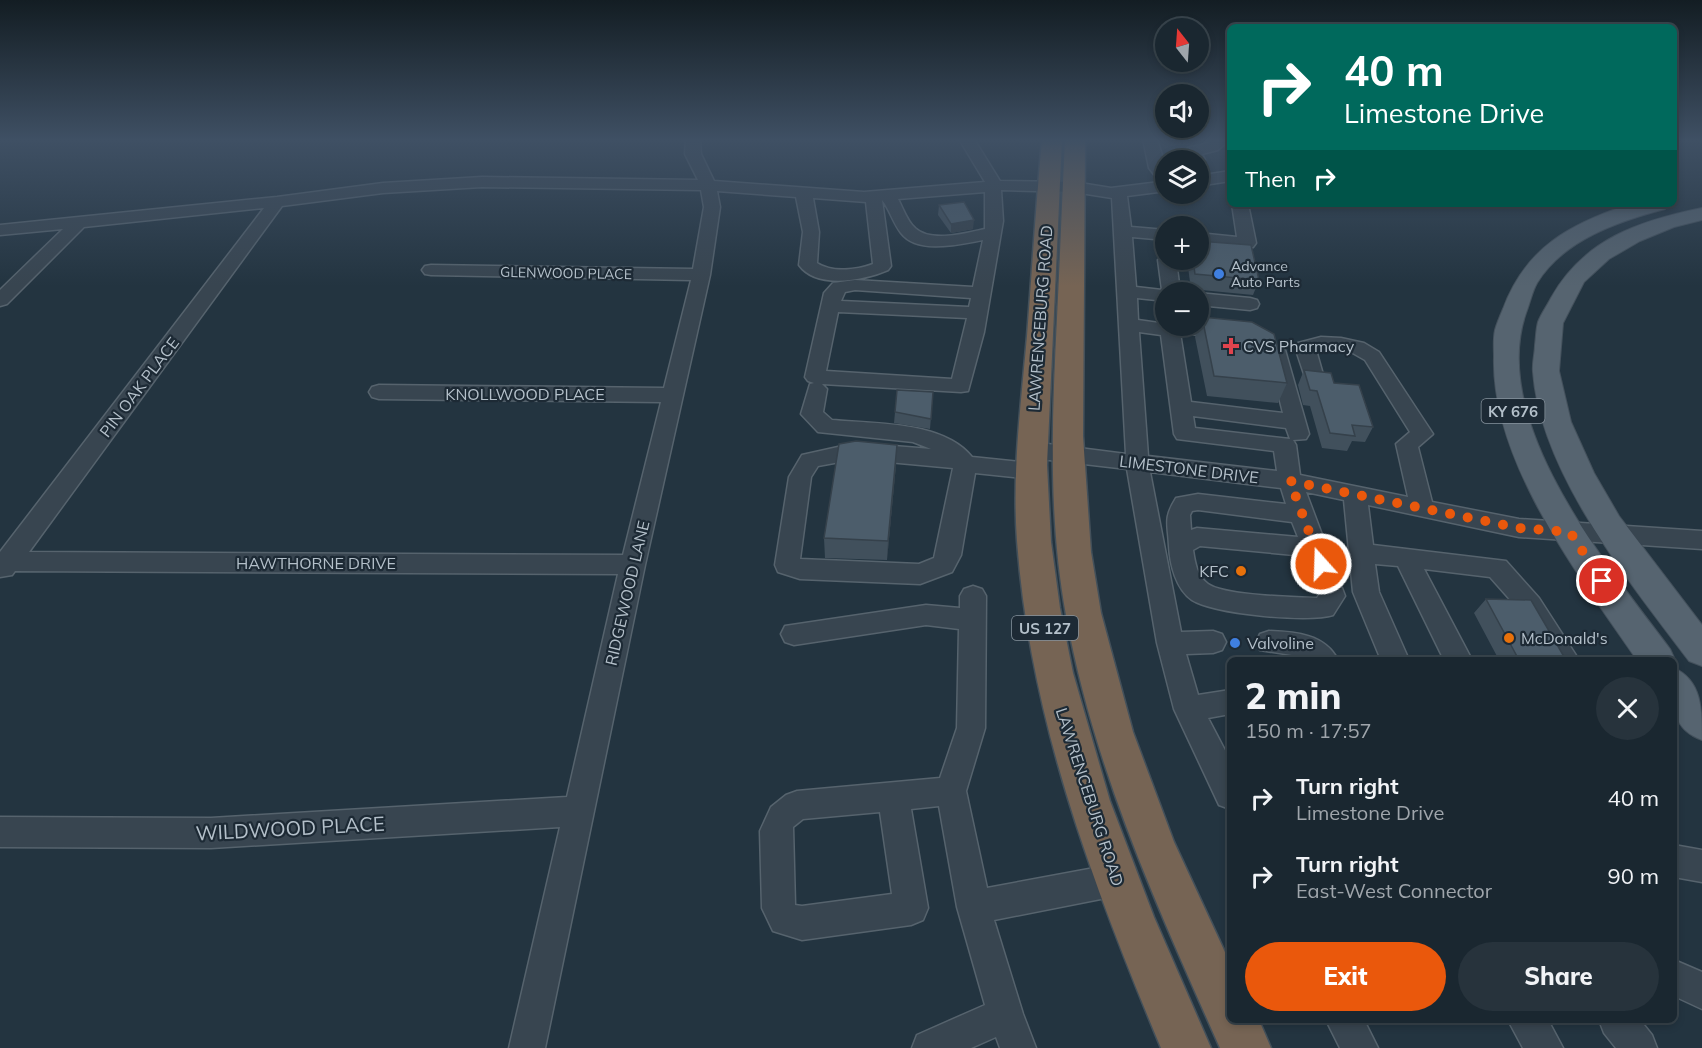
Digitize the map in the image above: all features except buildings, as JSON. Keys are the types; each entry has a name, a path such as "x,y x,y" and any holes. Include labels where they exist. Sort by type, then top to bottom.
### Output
{"highway":[{"name":"LAWRENCEBURG ROAD","path":"1061,188 1037,575 1049,651 1070,742 1116,880 1186,1048"},
{"name":"LAWRENCEBURG ROAD","path":"1043,458 1071,521 1084,619 1102,696 1148,830 1227,1009"},
{"path":"1234,1023 1246,1048"}],"main road":[{"path":"1677,199 1702,195"},
{"name":"KY 676","path":"1648,207 1598,224 1557,248 1528,279 1510,316 1505,361 1512,408 1535,470 1570,532 1655,657"},
{"name":"KY 676","path":"1702,214 1639,233 1598,256 1568,286 1551,321 1545,361 1552,405 1573,459 1617,534 1702,651"},
{"path":"1677,688 1702,723"}],"street":[{"path":"0,230 277,202 385,188"},
{"name":"RIDGEWOOD LANE","path":"527,1048 633,565 701,275 712,207 708,188"},
{"path":"731,188 885,199 966,198 1045,188"},
{"path":"982,293 855,285 839,287 833,293 815,377 961,386 976,323 982,293 992,233 994,194 991,188"},
{"path":"1077,188 1118,193 1153,188"},
{"path":"1118,193 1121,200 1136,462 1170,643 1188,709 1223,759 1227,780"},
{"path":"804,194 811,232 808,265 815,272 822,273 864,273 882,266 885,199"},
{"path":"885,199 910,233 919,238 939,240 992,233"},
{"name":"PIN OAK PLACE","path":"3,565 277,202"},
{"path":"1209,239 1247,243 1241,207"},
{"path":"0,300 80,222"},
{"path":"1123,231 1155,234"},
{"name":"GLENWOOD PLACE","path":"431,270 701,275"},
{"path":"1127,292 1155,295"},
{"path":"1209,300 1250,304"},
{"path":"831,306 976,323"},
{"path":"1129,325 1155,328"},
{"path":"1209,330 1250,334"},
{"path":"1171,336 1185,435 1285,445 1298,434 1296,422 1277,349 1268,344"},
{"path":"1314,378 1305,348 1321,344 1341,344 1357,347 1372,356 1422,434 1407,444 1409,467 1419,491 1422,509"},
{"path":"817,389 812,414 826,427 850,431 916,435 954,450 965,464"},
{"name":"KNOLLWOOD PLACE","path":"379,392 672,395"},
{"path":"1181,408 1296,422"},
{"path":"1285,445 1290,481 1303,515 1332,596 1324,608 1294,609 1202,594 1189,581 1181,552 1178,515 1184,504 1198,502 1303,515"},
{"name":"LIMESTONE DRIVE","path":"965,464 949,555 944,565 920,574 800,569 787,565 800,477 810,460 856,451 946,458 965,464 1043,458 1136,462 1290,481 1519,528 1702,540"},
{"path":"1355,495 1366,592 1394,657"},
{"path":"1154,556 1181,552 1197,537 1315,548"},
{"path":"1362,553 1497,568 1530,605 1563,657"},
{"path":"1406,558 1456,657"},
{"name":"HAWTHORNE DRIVE","path":"3,565 633,565"},
{"path":"794,634 973,608 971,728 951,790 974,907 1005,1014 1018,1048"},
{"path":"1170,643 1214,642"},
{"path":"1269,642 1302,644 1320,657"},
{"path":"1188,709 1227,702"},
{"path":"893,796 911,908 802,923 785,919 779,908 776,831 782,817 797,805 951,790"},
{"name":"WILDWOOD PLACE","path":"0,832 211,833 579,811"},
{"path":"974,907 1116,880"},
{"path":"1677,978 1702,991"},
{"path":"930,1048 1005,1014"},
{"path":"1346,1023 1360,1048"},
{"path":"1528,1023 1545,1048"},
{"path":"1619,1023 1639,1048"}],"place":[{"name":"Advance Auto Parts","path":"1219,274"},
{"name":"CVS Pharmacy","path":"1231,346"},
{"name":"KFC","path":"1241,571"},
{"name":"McDonald's","path":"1509,638"},
{"name":"Valvoline","path":"1235,643"}],"route":[{"path":"1321,564 1290,481 1519,528 1570,532 1602,581"}]}
